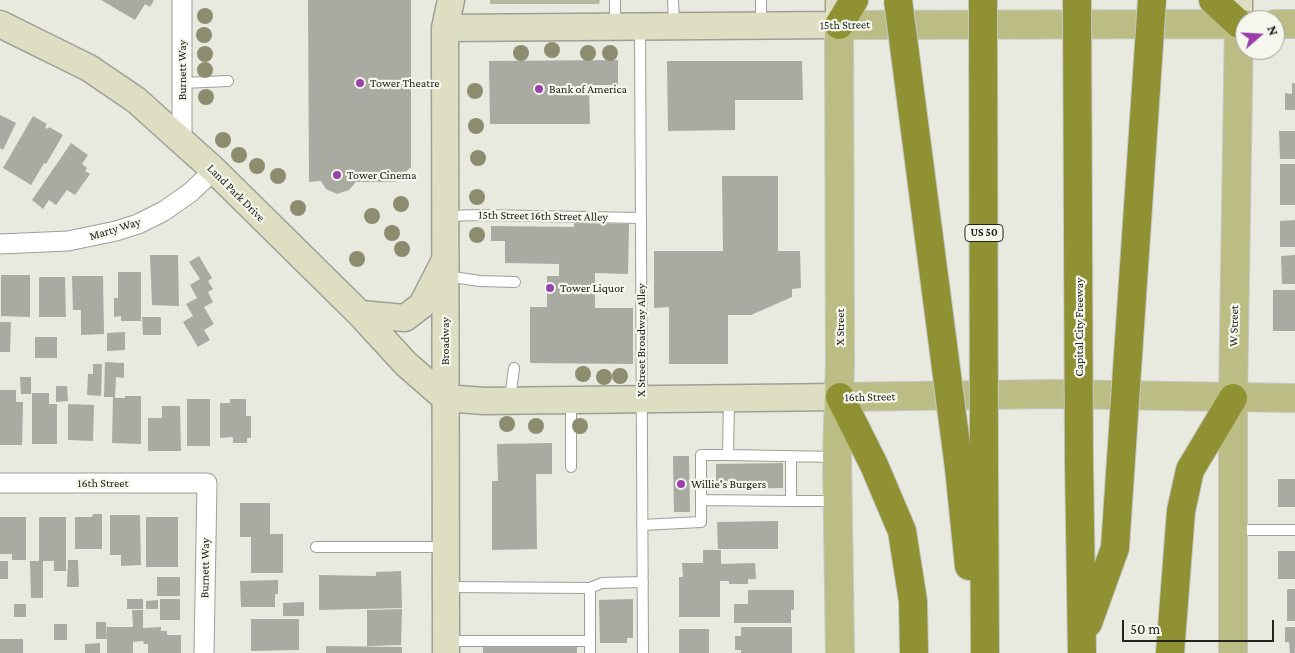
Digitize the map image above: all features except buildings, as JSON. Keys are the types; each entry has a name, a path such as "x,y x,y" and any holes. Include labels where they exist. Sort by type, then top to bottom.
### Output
{"highway":[{"path":"839,13 854,0"},
{"path":"898,0 972,467 978,653"},
{"name":"US 50","path":"983,0 972,467 985,653"},
{"name":"Capital City Freeway","path":"1077,0 1079,461 1082,647"},
{"path":"1082,647 1115,548 1152,0"},
{"path":"1213,0 1235,13"},
{"path":"840,398 874,465 902,531 913,601 914,653"},
{"path":"1170,653 1181,511 1190,470 1233,398"}],"main road":[{"name":"Broadway","path":"438,0 445,28"},
{"name":"Broadway","path":"446,647 445,28 451,0"},
{"name":"15th Street","path":"445,28 761,26 839,13 1235,16"},
{"name":"X Street","path":"839,13 840,398 837,457 840,653"},
{"name":"Land Park Drive","path":"0,24 89,68 136,100 214,170 360,314 406,364 445,398"},
{"name":"W Street","path":"1233,653 1233,398 1240,60"},
{"path":"360,314 405,318 422,305 445,269"},
{"name":"16th Street","path":"445,398 641,400 1051,394 1295,398"}],"street":[{"name":"Burnett Way","path":"182,0 182,140"},
{"name":"Marty Way","path":"0,244 68,241 116,231 138,224 164,211 191,192 214,170"},
{"name":"16th Street","path":"0,483 207,483"},
{"name":"Burnett Way","path":"204,653 207,483"}],"lane":[{"name":"X Street Broadway Alley","path":"615,0 628,27 640,218 644,653"},
{"path":"673,0 674,26"},
{"path":"761,0 761,26"},
{"path":"182,83 228,81"},
{"name":"15th Street 16th Street Alley","path":"445,216 480,214 640,218"},
{"path":"445,269 480,281 515,282"},
{"path":"510,400 514,368"},
{"path":"571,399 571,467"},
{"path":"728,455 729,399"},
{"path":"642,525 701,522 701,455 837,457"},
{"path":"791,456 791,501"},
{"path":"701,500 838,501"},
{"path":"1233,530 1295,530"},
{"path":"316,547 445,547"},
{"path":"445,587 590,588 602,583 642,582"},
{"path":"590,588 590,653"},
{"path":"446,647 590,642"}],"green space":[{"path":"490,0 600,0 599,4 490,4"}],"place":[{"name":"Tower Theatre","path":"360,83"},
{"name":"Bank of America","path":"539,89"},
{"name":"Tower Cinema","path":"337,175"},
{"name":"Tower Liquor","path":"550,288"},
{"name":"Willie's Burgers","path":"681,484"}]}
